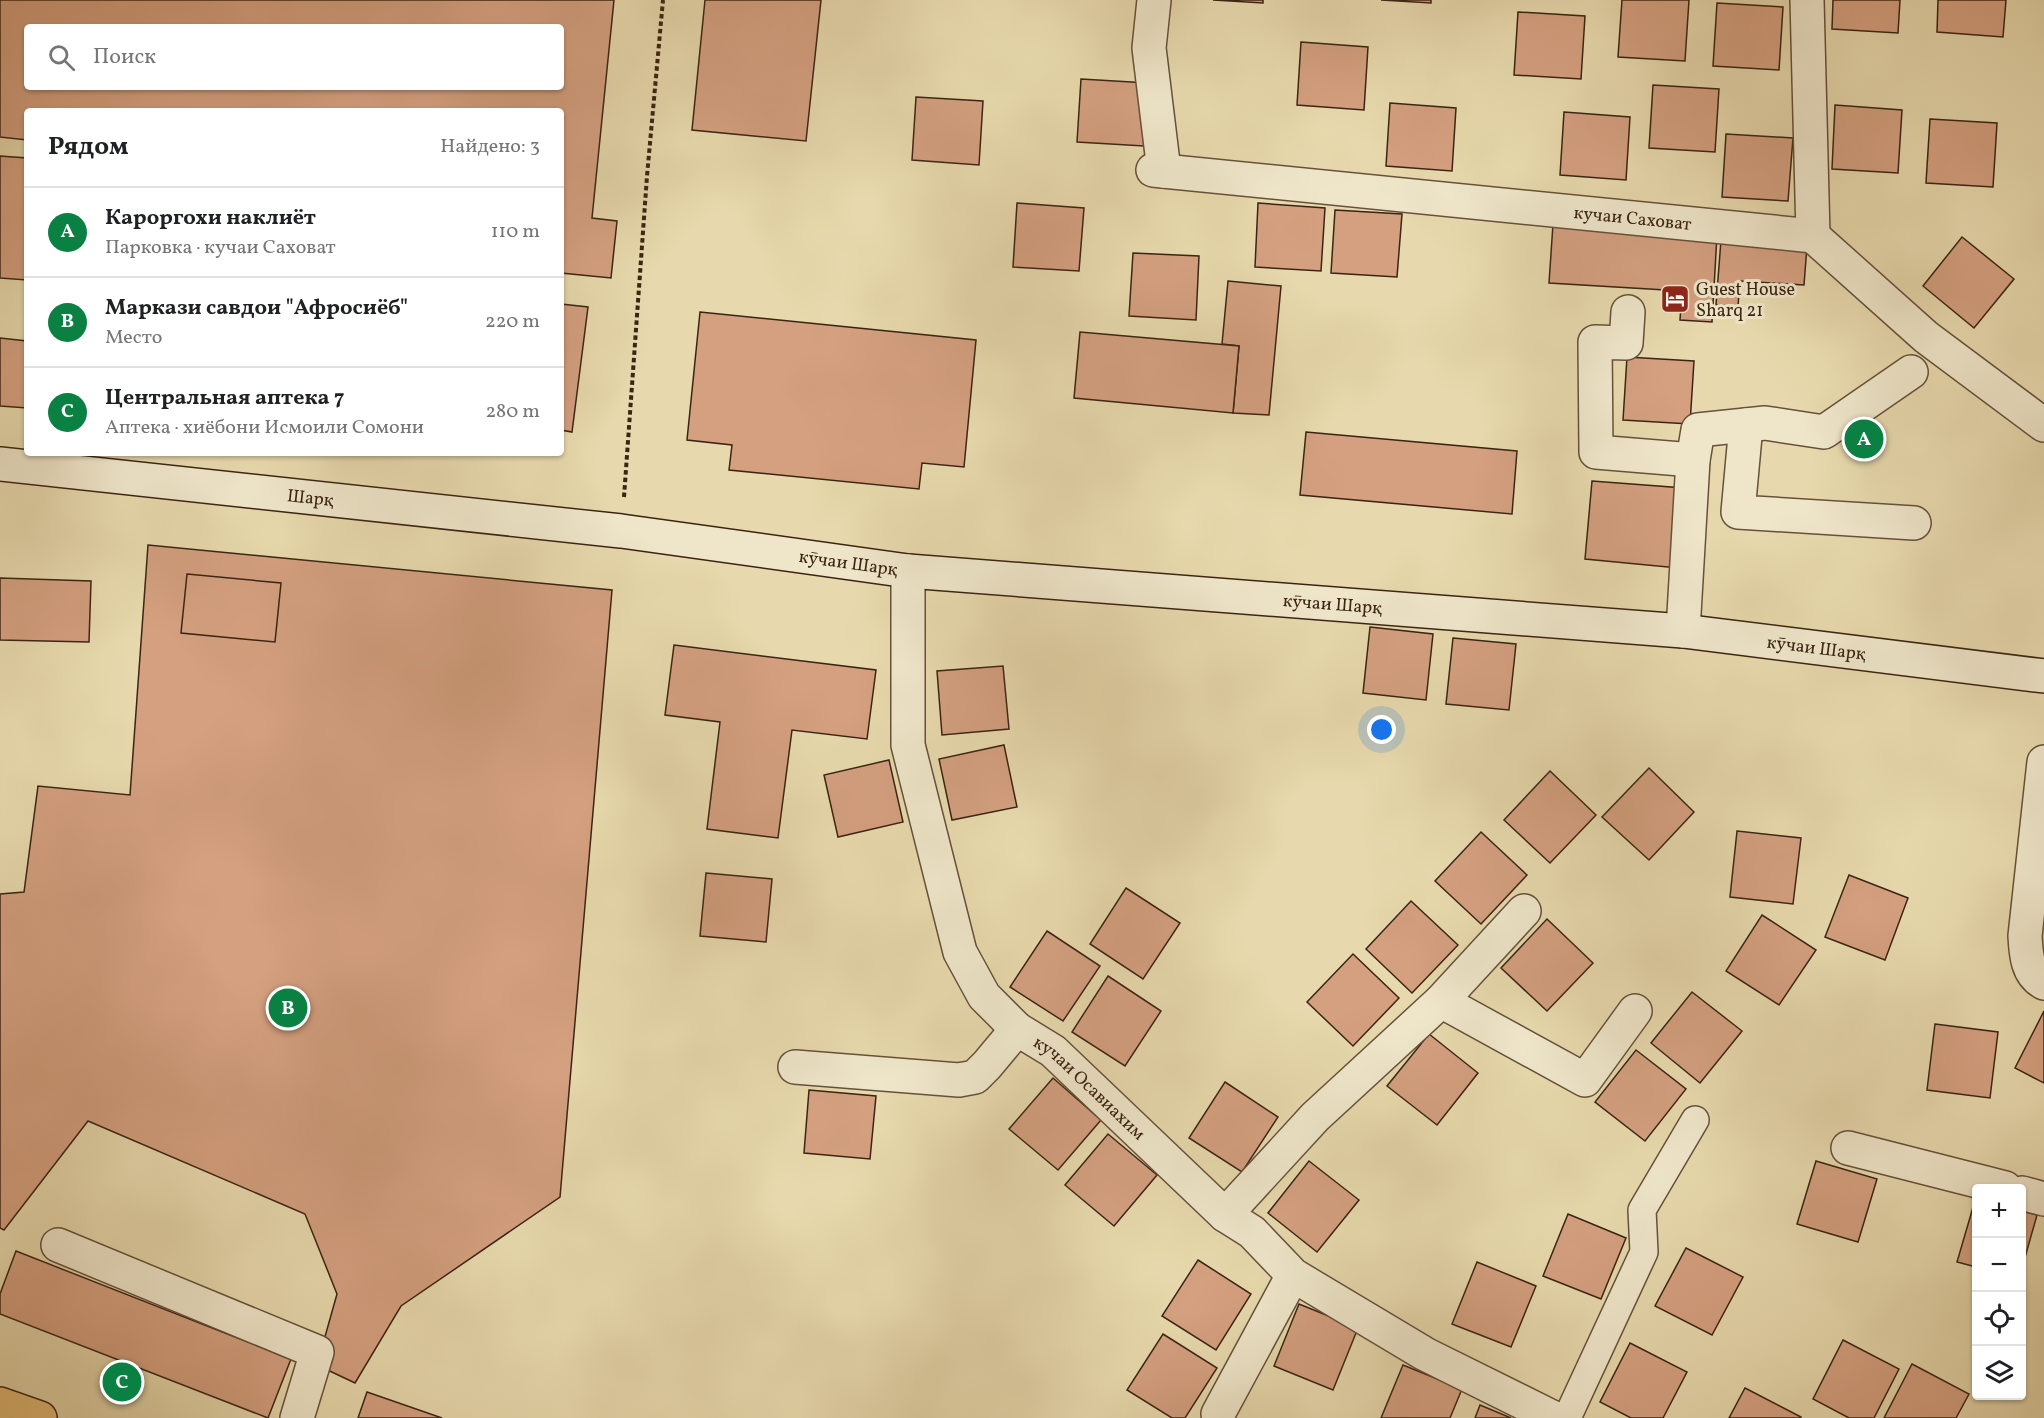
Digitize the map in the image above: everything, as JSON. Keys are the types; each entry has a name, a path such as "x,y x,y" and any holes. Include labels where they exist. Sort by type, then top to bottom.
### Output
{"main road":[{"path":"0,1404 40,1418"}],"street":[{"name":"кучаи Саховат","path":"1154,0 1149,48 1159,171 1813,236"},
{"path":"1808,0 1813,236 1926,337 2044,425"},
{"path":"1628,312 1626,343 1594,342 1596,452 1693,460"},
{"path":"1683,631 1693,460 1698,430 1765,423 1824,432 1911,372"},
{"path":"1746,425 1738,512 1914,523"},
{"name":"Шарқ","path":"0,464 621,531"},
{"name":"кӯчаи Шарқ","path":"621,531 908,571 1683,631 2044,676"},
{"name":"кучаи Осавиахим","path":"908,571 908,745 960,952 984,996 1017,1029 1053,1051 1224,1215 1252,1232 1293,1275 1425,1354 1554,1418"},
{"path":"2044,762 2025,936 2027,962 2038,980 2044,983"},
{"path":"1224,1215 1315,1117 1441,1001 1524,911"},
{"path":"1441,1001 1585,1080 1635,1011"},
{"path":"795,1067 958,1080 975,1077 1017,1029"},
{"path":"1567,1418 1644,1252 1642,1210 1695,1120"},
{"path":"1848,1148 1989,1184"},
{"path":"2026,1194 2044,1198"},
{"path":"58,1245 317,1352 297,1418"},
{"path":"1218,1414 1293,1275"}],"path":[{"path":"621,531 647,176 663,0"}],"building":[{"path":"0,0 614,0 592,218 617,221 611,278 564,273 564,108 24,108 24,140 0,137"},
{"path":"705,0 821,0 806,141 692,130"},
{"path":"1213,0 1263,0 1263,3"},
{"path":"1381,0 1431,0 1431,3"},
{"path":"1622,0 1689,0 1685,61 1618,57"},
{"path":"1833,0 1900,0 1898,33 1832,29"},
{"path":"1938,0 2006,0 2003,37 1937,32"},
{"path":"1717,3 1783,7 1779,70 1713,66"},
{"path":"1518,12 1585,16 1581,79 1514,75"},
{"path":"1301,42 1368,47 1364,110 1297,105"},
{"path":"1081,79 1148,83 1144,146 1077,142"},
{"path":"1653,85 1719,89 1715,152 1649,148"},
{"path":"916,97 983,101 979,165 912,160"},
{"path":"1390,103 1456,108 1452,171 1386,166"},
{"path":"1835,105 1902,110 1898,173 1832,169"},
{"path":"1564,112 1630,117 1626,180 1560,175"},
{"path":"1930,119 1997,123 1993,187 1926,183"},
{"path":"1726,134 1793,138 1788,201 1722,197"},
{"path":"0,156 24,158 24,280 0,278"},
{"path":"1017,203 1084,208 1079,271 1013,267"},
{"path":"1258,203 1325,208 1321,271 1255,267"},
{"path":"1335,210 1402,214 1397,277 1331,273"},
{"path":"1553,224 1717,235 1712,322 1680,320 1682,291 1549,283"},
{"path":"1962,237 2014,279 1974,328 1923,286"},
{"path":"1721,240 1807,246 1804,285 1740,281 1738,306 1716,305"},
{"path":"1133,253 1199,256 1196,320 1129,316"},
{"path":"1228,281 1281,286 1269,415 1233,413 1239,346 1222,344"},
{"path":"564,304 588,307 572,432 564,431"},
{"path":"700,312 976,340 964,467 922,463 919,489 729,470 732,445 687,440"},
{"path":"1080,332 1239,346 1233,413 1074,398"},
{"path":"0,338 24,341 24,408 0,406"},
{"path":"1627,357 1694,361 1690,424 1623,420"},
{"path":"1306,432 1517,451 1512,514 1300,495"},
{"path":"1592,481 1684,488 1678,568 1585,559"},
{"path":"148,545 612,590 560,1197 401,1306 355,1383 317,1365 337,1294 305,1214 88,1121 4,1230 0,1228 0,894 24,892 38,786 130,795"},
{"path":"187,574 281,583 275,642 181,633"},
{"path":"0,578 91,581 89,642 0,640"},
{"path":"1370,627 1433,634 1426,700 1363,693"},
{"path":"1453,638 1516,644 1509,710 1446,704"},
{"path":"674,645 876,670 867,739 792,730 778,838 707,829 720,722 665,715"},
{"path":"1003,666 1009,729 942,735 937,671"},
{"path":"1004,745 1017,807 952,820 939,759"},
{"path":"889,760 903,822 838,837 824,775"},
{"path":"1649,768 1694,812 1649,860 1602,817"},
{"path":"1550,771 1596,815 1550,863 1504,820"},
{"path":"1737,831 1801,838 1793,904 1730,897"},
{"path":"1481,832 1527,875 1481,924 1435,881"},
{"path":"706,873 772,879 766,942 700,936"},
{"path":"1849,875 1908,898 1885,960 1825,937"},
{"path":"1126,888 1180,923 1143,979 1090,944"},
{"path":"1411,901 1458,945 1412,993 1366,949"},
{"path":"1762,915 1816,950 1779,1005 1726,971"},
{"path":"1547,919 1593,963 1547,1011 1501,968"},
{"path":"1047,931 1100,966 1063,1021 1010,987"},
{"path":"1353,954 1399,998 1353,1046 1307,1002"},
{"path":"1108,976 1161,1011 1125,1066 1072,1032"},
{"path":"1692,992 1742,1031 1700,1083 1651,1043"},
{"path":"2044,1011 2044,1083 2015,1068"},
{"path":"1935,1024 1998,1032 1990,1098 1927,1090"},
{"path":"1429,1034 1478,1073 1437,1125 1387,1086"},
{"path":"1636,1050 1686,1089 1645,1141 1595,1102"},
{"path":"1053,1078 1101,1120 1058,1170 1009,1129"},
{"path":"1225,1082 1278,1117 1242,1172 1189,1138"},
{"path":"809,1090 876,1096 870,1159 804,1153"},
{"path":"1108,1134 1157,1175 1114,1226 1065,1185"},
{"path":"1309,1161 1359,1200 1317,1252 1268,1213"},
{"path":"1816,1161 1877,1179 1858,1242 1797,1224"},
{"path":"1972,1211 1972,1266 1957,1262"},
{"path":"2026,1212 2037,1215 2026,1254"},
{"path":"1568,1214 1626,1238 1601,1299 1543,1276"},
{"path":"1686,1248 1743,1277 1712,1335 1655,1306"},
{"path":"16,1251 291,1359 268,1418 0,1314 0,1294"},
{"path":"1198,1260 1251,1294 1216,1350 1162,1316"},
{"path":"1477,1262 1536,1286 1511,1347 1452,1324"},
{"path":"1299,1304 1358,1328 1333,1390 1274,1366"},
{"path":"1163,1334 1217,1368 1185,1418 1172,1418 1127,1390"},
{"path":"1843,1340 1899,1369 1874,1418 1849,1418 1813,1399"},
{"path":"1630,1343 1687,1372 1663,1418 1631,1418 1600,1402"},
{"path":"1912,1364 1969,1394 1956,1418 1884,1418"},
{"path":"1403,1365 1462,1389 1450,1418 1381,1418"},
{"path":"1745,1388 1801,1417 1801,1418 1729,1418"},
{"path":"367,1392 442,1418 358,1418"},
{"path":"1480,1405 1511,1418 1475,1418"}],"place":[{"name":"Guest House Sharq 21","path":"1675,299"},
{"name":"Кароргохи наклиёт","path":"1864,439"},
{"name":"Маркази савдои \"Афросиёб\"","path":"288,1008"},
{"name":"Центральная аптека 7","path":"122,1382"}]}
